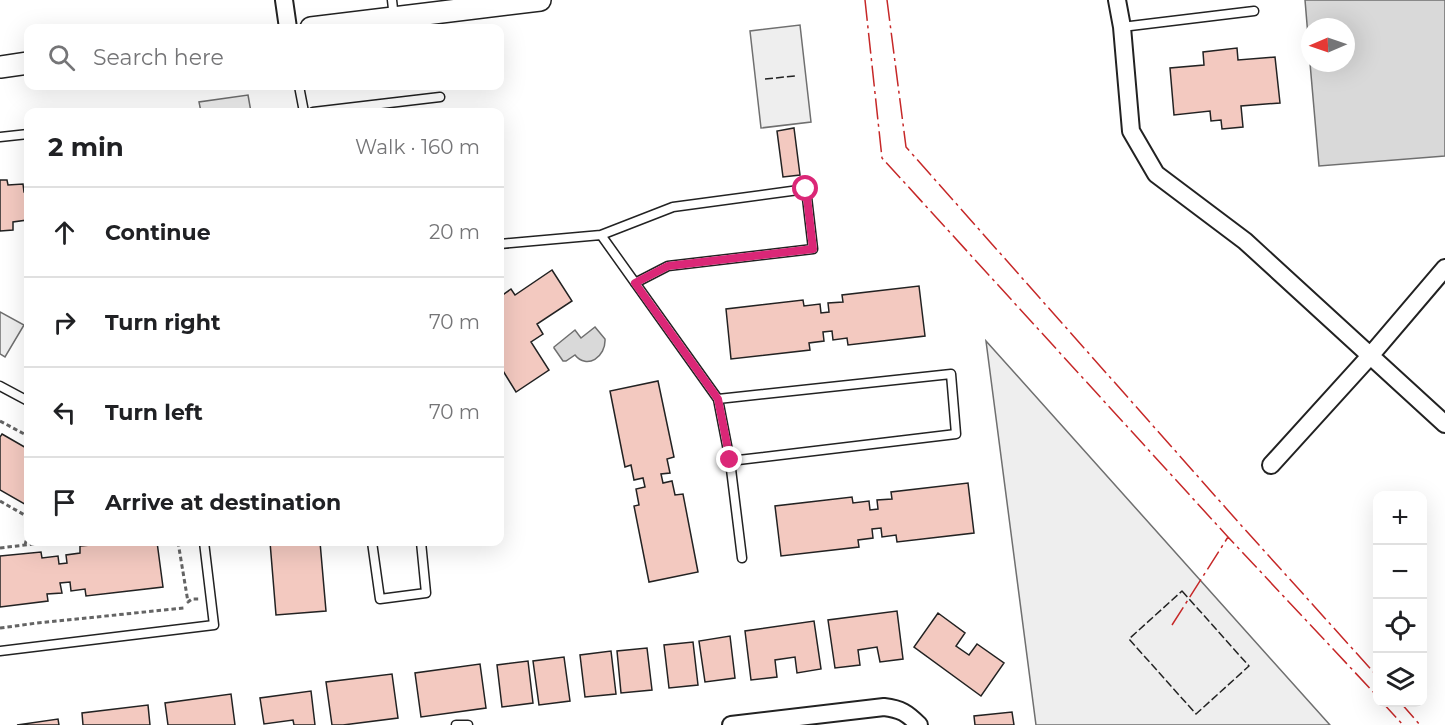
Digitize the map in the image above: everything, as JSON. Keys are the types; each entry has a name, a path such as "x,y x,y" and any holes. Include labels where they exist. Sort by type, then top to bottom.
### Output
{"street":[{"path":"284,0 287,24"},
{"path":"328,24 393,9 540,0"},
{"path":"1117,0 1122,27 1131,130 1156,174 1245,241 1445,424"},
{"path":"0,67 24,64"},
{"path":"1271,465 1370,356 1445,268"},
{"path":"731,725 884,707 896,708 914,720"}],"lane":[{"path":"1122,27 1254,11"},
{"path":"300,90 303,108"},
{"path":"347,108 440,97"},
{"path":"0,137 24,134"},
{"path":"504,244 601,235 673,207 806,189 813,249 668,266 635,283"},
{"path":"601,235 718,399 730,460 742,558"},
{"path":"718,399 951,374 956,434 730,460"},
{"path":"0,386 24,399"},
{"path":"0,651 214,625 205,546"},
{"path":"373,546 380,599 426,593 420,546"},
{"path":"456,725 468,725"}],"path":[{"path":"0,421 24,434"},
{"path":"0,501 24,515"},
{"path":"0,548 24,545"},
{"path":"179,546 188,602 192,599 211,597"},
{"path":"0,628 184,608"}],"shaded area":[{"path":"1305,0 1445,0 1445,156 1319,166 1311,72 1355,72 1355,18 1306,18"},
{"path":"800,25 811,122 761,128 750,31"},
{"path":"248,95 250,108 200,108 199,102"},
{"path":"0,312 24,325 5,357 0,354"},
{"path":"595,327 605,339 599,356 585,361 575,355 563,361 554,347 575,330 581,338"},
{"path":"986,341 1330,725 1036,725"}],"building":[{"path":"1237,48 1238,60 1275,57 1280,103 1241,106 1243,127 1222,129 1221,120 1211,121 1210,111 1174,115 1170,68 1204,65 1203,52"},
{"path":"794,128 800,175 783,177 777,131"},
{"path":"0,180 7,180 8,185 23,184 24,220 13,222 13,230 0,231"},
{"path":"552,270 572,301 537,324 543,334 531,342 549,370 516,392 504,372 504,294 511,289 515,295"},
{"path":"919,286 925,336 848,345 847,338 833,340 832,331 823,332 824,341 809,343 810,350 731,359 726,309 803,300 804,306 820,304 821,313 829,312 828,303 843,302 842,295"},
{"path":"658,381 674,457 667,459 670,473 661,474 663,483 672,481 675,495 683,494 698,572 649,582 634,506 639,505 636,489 645,487 643,478 634,480 631,465 625,467 610,391"},
{"path":"2,434 24,447 24,504 0,490 0,437"},
{"path":"968,483 974,533 897,542 896,535 882,537 881,528 872,529 873,538 858,540 859,547 781,556 775,506 852,497 853,503 869,501 870,510 878,509 877,500 892,499 891,492"},
{"path":"80,546 158,546 163,587 86,596 85,589 71,591 70,582 60,583 62,593 47,594 48,601 0,607 0,556 41,552 42,558 58,556 59,564 67,563 66,555 80,553"},
{"path":"270,546 320,546 326,611 276,615"},
{"path":"897,611 903,659 880,662 877,647 858,650 860,665 835,668 828,620"},
{"path":"938,613 965,633 956,646 969,655 977,644 1004,663 981,696 914,647"},
{"path":"814,621 821,669 797,673 795,657 775,660 777,677 751,680 745,631"},
{"path":"730,636 735,678 705,682 699,641"},
{"path":"693,642 698,685 669,688 664,645"},
{"path":"647,648 652,690 621,693 617,651"},
{"path":"611,651 616,694 585,697 580,655"},
{"path":"564,657 570,701 539,705 533,661"},
{"path":"528,661 533,703 502,707 497,665"},
{"path":"480,664 486,708 421,717 415,673"},
{"path":"392,674 398,718 332,725 326,682"},
{"path":"311,691 315,725 294,725 293,720 264,724 260,698"},
{"path":"231,694 235,725 168,725 165,703"},
{"path":"148,705 150,725 83,725 82,713"},
{"path":"1012,712 1014,725 975,725 974,716"},
{"path":"58,719 59,725 17,725"}],"fence":[{"path":"765,79 795,76"},
{"path":"1182,591 1249,666 1196,714 1129,639 1182,591"}],"power":[{"path":"865,0 882,158 1228,537 1373,692"},
{"path":"887,0 906,147 1373,671"},
{"path":"1172,625 1228,537"},
{"path":"1387,707 1403,725"},
{"path":"1404,707 1420,725"}],"route":[{"path":"730,460 718,399 635,283 668,266 813,249 806,189"}]}
